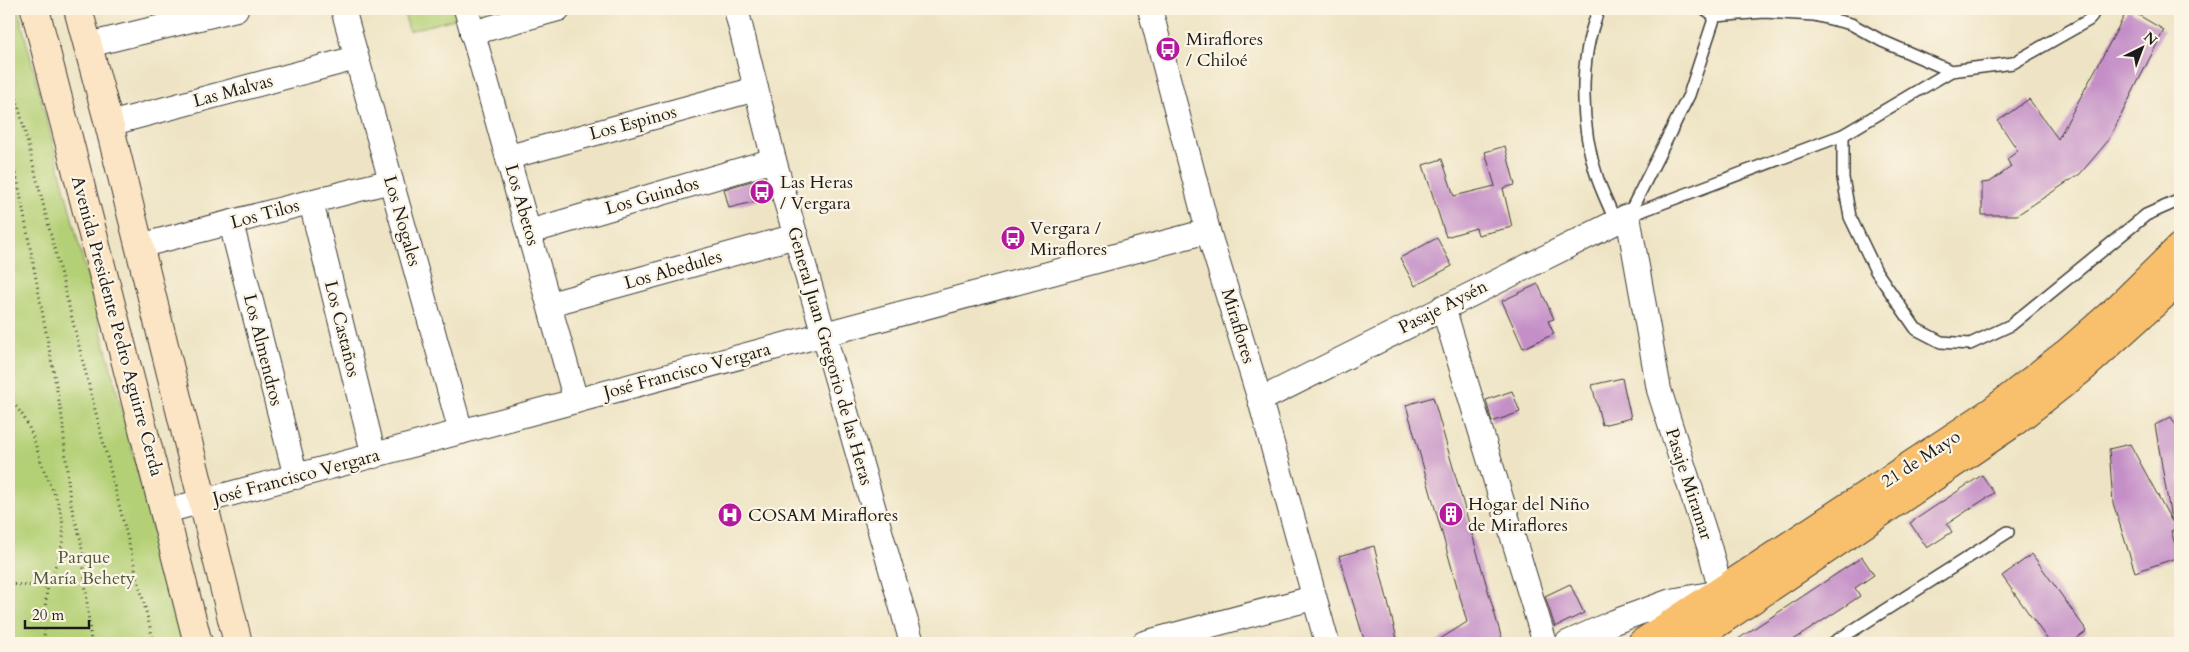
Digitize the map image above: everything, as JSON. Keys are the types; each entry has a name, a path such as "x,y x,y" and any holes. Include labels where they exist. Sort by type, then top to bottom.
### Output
{"main road":[{"name":"Avenida Presidente Pedro Aguirre Cerda","path":"35,9 166,511 198,643"},
{"path":"78,9 110,124 238,643"},
{"name":"21 de Mayo","path":"1642,643 1999,406 2069,351 2120,306 2180,247"},
{"name":"21 de Mayo","path":"1691,642 2009,426 2082,369 2180,280"}],"street":[{"path":"88,45 236,9"},
{"name":"Los Nogales","path":"343,9 461,432"},
{"name":"Los Abetos","path":"466,9 576,401"},
{"path":"472,33 553,9"},
{"name":"General Juan Gregorio de las Heras","path":"736,9 774,160 912,643"},
{"name":"Miraflores","path":"1150,9 1208,231 1260,400 1313,598 1327,643"},
{"name":"Las Malvas","path":"110,124 356,58"},
{"name":"Los Espinos","path":"509,157 756,89"},
{"name":"Los Guindos","path":"530,232 774,160"},
{"name":"Los Tilos","path":"139,246 391,181"},
{"name":"Los Castaños","path":"311,202 374,456"},
{"name":"Pasaje Aysén","path":"1260,400 1622,219"},
{"name":"Pasaje Miramar","path":"1622,219 1659,390 1709,546 1721,592"},
{"name":"Los Almendros","path":"231,223 296,477"},
{"name":"José Francisco Vergara","path":"166,511 1208,231"},
{"name":"Los Abedules","path":"550,304 796,236"},
{"path":"1443,307 1545,643"},
{"path":"1567,643 1614,622 1671,602 1721,592"},
{"path":"1144,643 1177,639 1313,598"}],"lane":[{"path":"1598,9 1590,29 1587,52 1585,82 1587,125 1598,179 1622,219"},
{"path":"1622,219 1843,135 1951,71 2013,63 2089,20 2096,9"},
{"path":"1622,219 1689,95 1710,12 1764,12 1814,15 1851,24 1882,41 1951,71"},
{"path":"1843,135 1843,178 1850,217 1876,271 1916,328 1941,342 1970,344 2011,325 2146,215 2180,200"},
{"path":"1833,643 2008,532"}],"path":[{"path":"9,69 154,643"},
{"path":"9,155 18,183 62,417 70,501 81,541 91,643"},
{"path":"9,399 17,407 35,438 47,476 56,492 64,536 61,555 48,587 44,643"},
{"path":"9,584 48,587"}],"green space":[{"name":"Parque María Behety","path":"9,9 18,9 182,643 9,643"},
{"path":"403,9 455,9 458,18 409,31"}],"building":[{"path":"2128,9 2164,30 2108,141 2080,174 2017,215 1982,215 1982,183 1990,182 2011,167 2007,159 2018,151 1998,121 2029,99 2058,139"},
{"path":"1505,146 1515,185 1503,188 1512,227 1478,235 1476,228 1446,237 1423,165 1442,159 1454,196 1495,186 1485,152"},
{"path":"755,180 760,200 729,208 724,189"},
{"path":"1437,238 1452,266 1415,286 1400,258"},
{"path":"1538,284 1554,319 1548,321 1554,334 1523,348 1502,301"},
{"path":"1622,378 1631,418 1602,425 1592,385"},
{"path":"1512,391 1520,412 1492,422 1486,400"},
{"name":"Hogar del Niño de Miraflores","path":"1433,397 1503,643 1434,643 1467,622 1406,405"},
{"path":"2171,417 2180,431 2180,518 2171,519 2155,425"},
{"path":"2130,444 2176,529 2171,531 2179,557 2135,572 2113,503 2109,449"},
{"path":"1982,475 1994,493 1947,524 1952,532 1927,548 1910,523"},
{"path":"1374,546 1398,643 1365,643 1339,556"},
{"path":"2032,554 2087,631 2071,643 2050,643 2002,576"},
{"path":"1862,557 1874,575 1855,588 1860,596 1789,643 1732,643"},
{"path":"1570,584 1584,613 1555,627 1545,596"}],"place":[{"name":"Miraflores / Chiloé","path":"1168,49"},
{"name":"Las Heras / Vergara","path":"762,192"},
{"name":"Vergara / Miraflores","path":"1013,238"},
{"name":"Hogar del Niño de Miraflores","path":"1451,514"},
{"name":"COSAM Miraflores","path":"730,515"}]}
